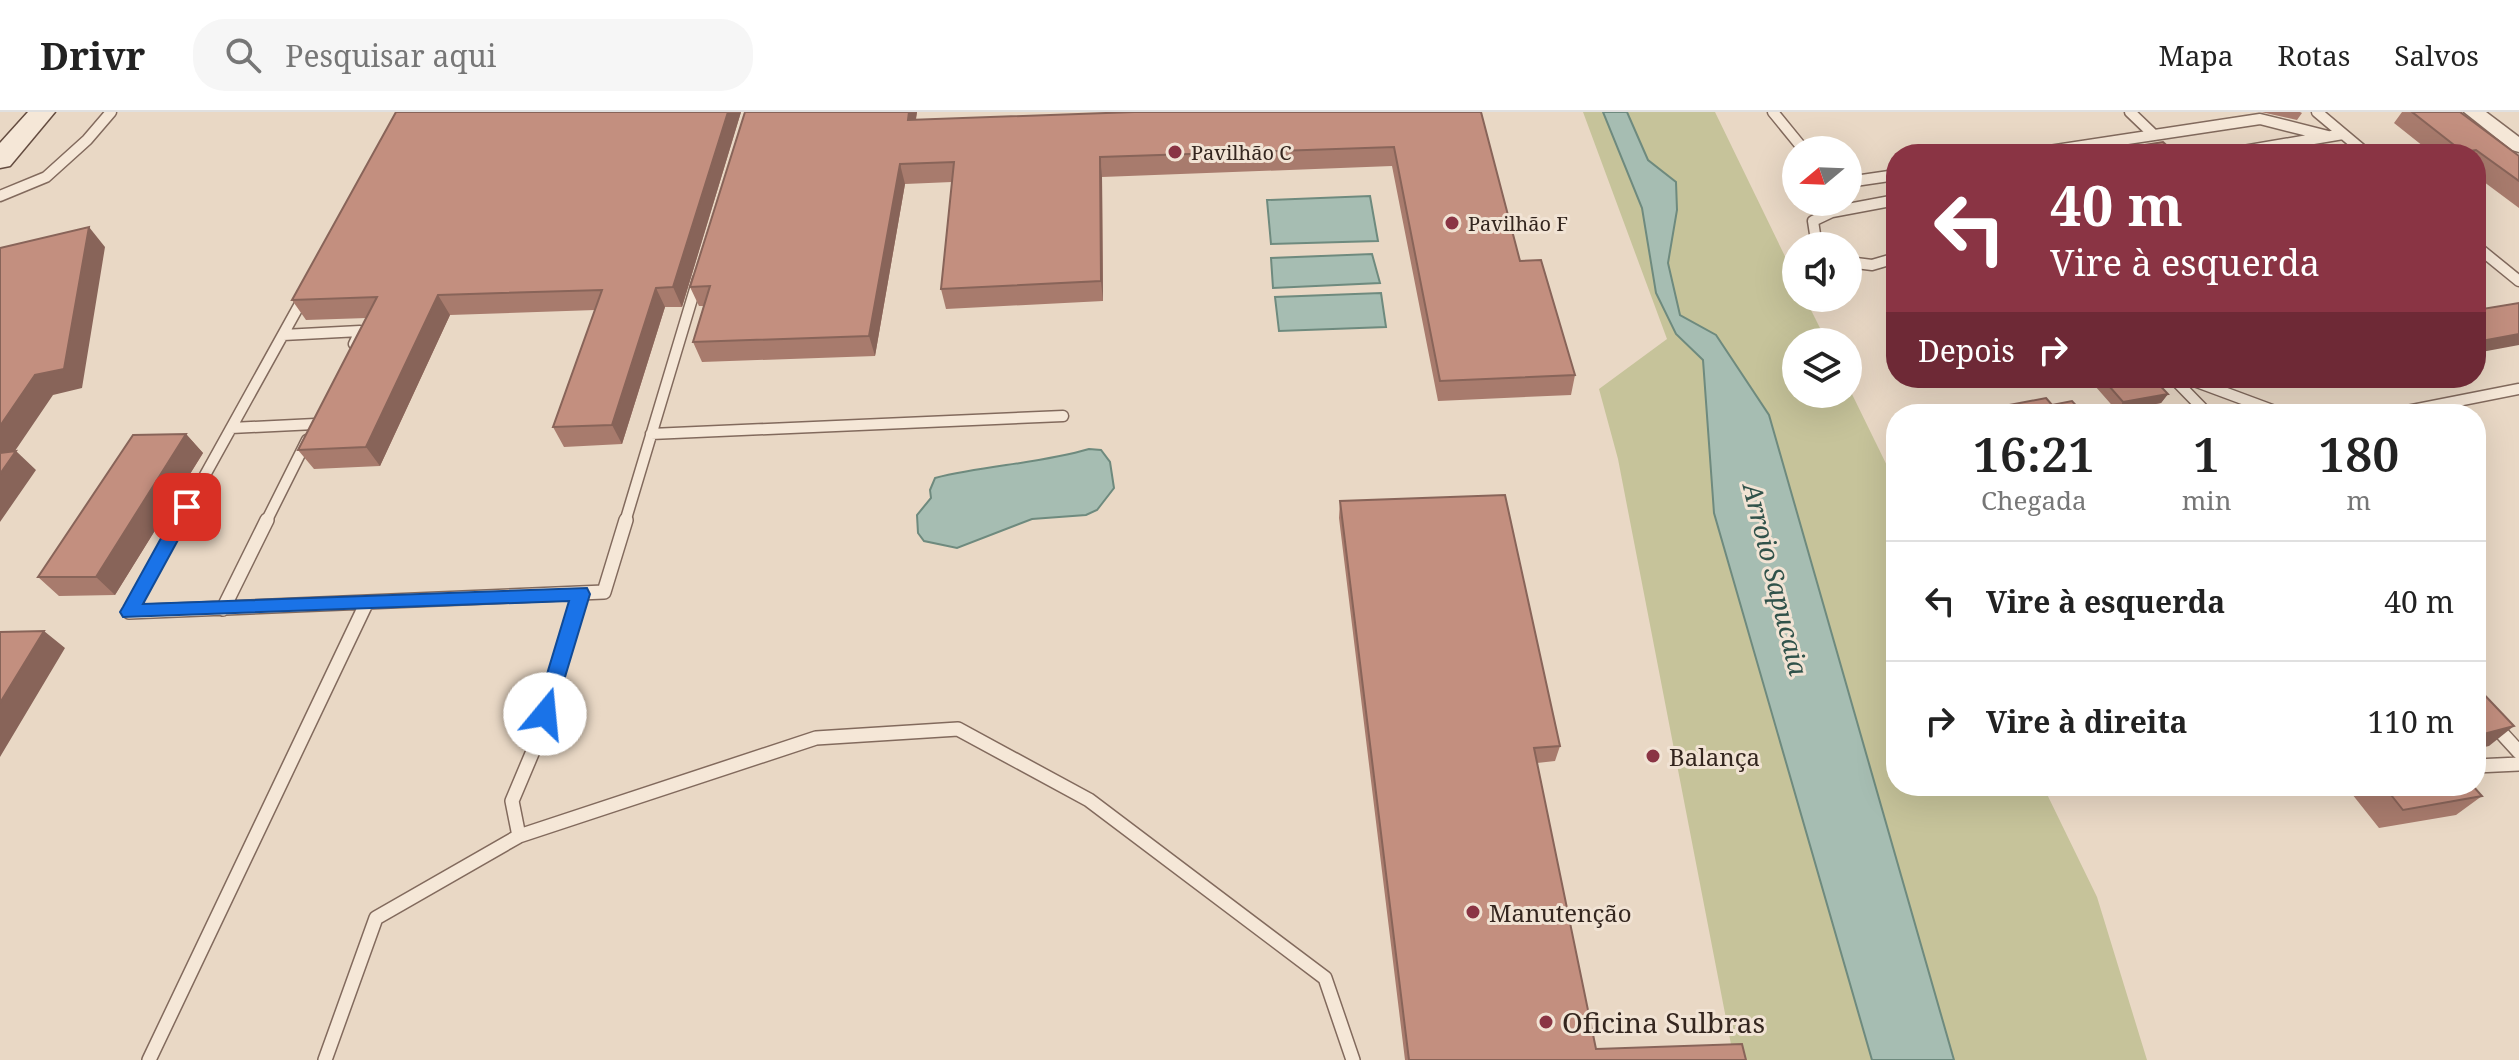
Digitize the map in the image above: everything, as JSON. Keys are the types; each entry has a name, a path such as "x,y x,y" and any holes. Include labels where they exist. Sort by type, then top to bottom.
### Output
{"main road":[{"path":"0,130 20,112"},
{"path":"0,160 42,112"}],"street":[{"path":"2474,112 2519,146"}],"lane":[{"path":"0,196 46,177 87,140 111,112"},
{"path":"1773,112 1793,136"},
{"path":"2130,112 2154,135"},
{"path":"2208,112 2222,124"},
{"path":"2319,112 2355,144"},
{"path":"2093,144 2260,119 2328,136"},
{"path":"2283,144 2343,134"},
{"path":"2138,137 2147,144"},
{"path":"1862,180 1886,176"},
{"path":"1815,232 1813,221 1832,212 1886,202"},
{"path":"2486,254 2519,281"},
{"path":"1862,264 1872,265 1886,261"},
{"path":"2486,262 2494,261"},
{"path":"314,279 129,612 604,592 700,273"},
{"path":"283,335 360,331 347,358"},
{"path":"2183,388 2198,404"},
{"path":"2213,388 2256,404"},
{"path":"2443,404 2519,389"},
{"path":"223,609 321,411"},
{"path":"651,434 1063,416"},
{"path":"231,428 315,424"},
{"path":"519,836 512,801 536,744 580,594"},
{"path":"149,1060 366,604"},
{"path":"2486,716 2519,752"},
{"path":"325,1060 376,918 519,836 816,738 958,729 1089,800 1325,978 1353,1060"},
{"path":"2486,766 2519,764"}],"shaded area":[{"path":"1583,112 1603,112 1642,208 1656,293 1676,334 1703,360 1714,513 1872,1060 1734,1060 1618,459 1599,389 1667,339"},
{"path":"1627,112 1715,112 1782,250 1782,312 1812,312 1820,328 1782,328 1782,408 1859,408 1886,464 1886,796 2048,796 2097,897 2147,1060 1954,1060 1769,415 1716,335 1680,315 1668,263 1677,210 1676,182 1648,160"}],"water":[{"name":"Arroio Sapucaia","path":"1603,112 1627,112 1648,160 1676,182 1677,210 1668,263 1680,315 1716,335 1769,415 1954,1060 1872,1060 1714,513 1703,360 1676,334 1656,293 1642,208"},
{"path":"1370,196 1378,241 1271,244 1267,200"},
{"path":"1372,254 1380,283 1273,288 1271,258"},
{"path":"1381,293 1386,327 1279,331 1275,297"},
{"path":"1089,449 1101,450 1110,462 1114,488 1097,510 1086,515 1032,519 957,548 924,541 918,533 917,515 931,498 930,490 935,478"}],"building":[{"path":"396,112 728,112 673,287 656,288 612,425 553,427 602,290 438,295 366,447 298,450 377,297 292,300"},
{"path":"745,112 909,112 908,120 1134,112 1481,112 1520,261 1541,260 1575,375 1440,381 1394,147 1100,157 1101,281 941,289 954,162 900,164 869,336 693,342 710,286 690,287"},
{"path":"2412,112 2460,112 2519,156 2519,181 2486,157 2486,144 2453,144"},
{"path":"89,227 64,369 35,375 0,426 0,248"},
{"path":"2519,303 2519,334 2486,340 2486,308"},
{"path":"2111,388 2162,388 2168,394 2123,402"},
{"path":"2046,398 2051,404 2014,404"},
{"path":"186,434 96,577 38,577 133,435"},
{"path":"16,451 0,474 0,453"},
{"name":"Manutenção","path":"1505,495 1560,746 1534,748 1596,1049 1742,1044 1746,1060 1409,1060 1340,501"},
{"path":"44,631 0,703 0,632"},
{"path":"2486,697 2514,726 2486,733"},
{"path":"2392,796 2482,796 2403,810"}],"place":[{"name":"Pavilhão C","path":"1175,152"},
{"name":"Pavilhão F","path":"1452,223"},
{"name":"Balança","path":"1653,756"},
{"name":"Manutenção","path":"1473,912"},
{"name":"Oficina Sulbras","path":"1546,1022"}],"route":[{"path":"187,507 129,612 580,594 545,714"}]}
